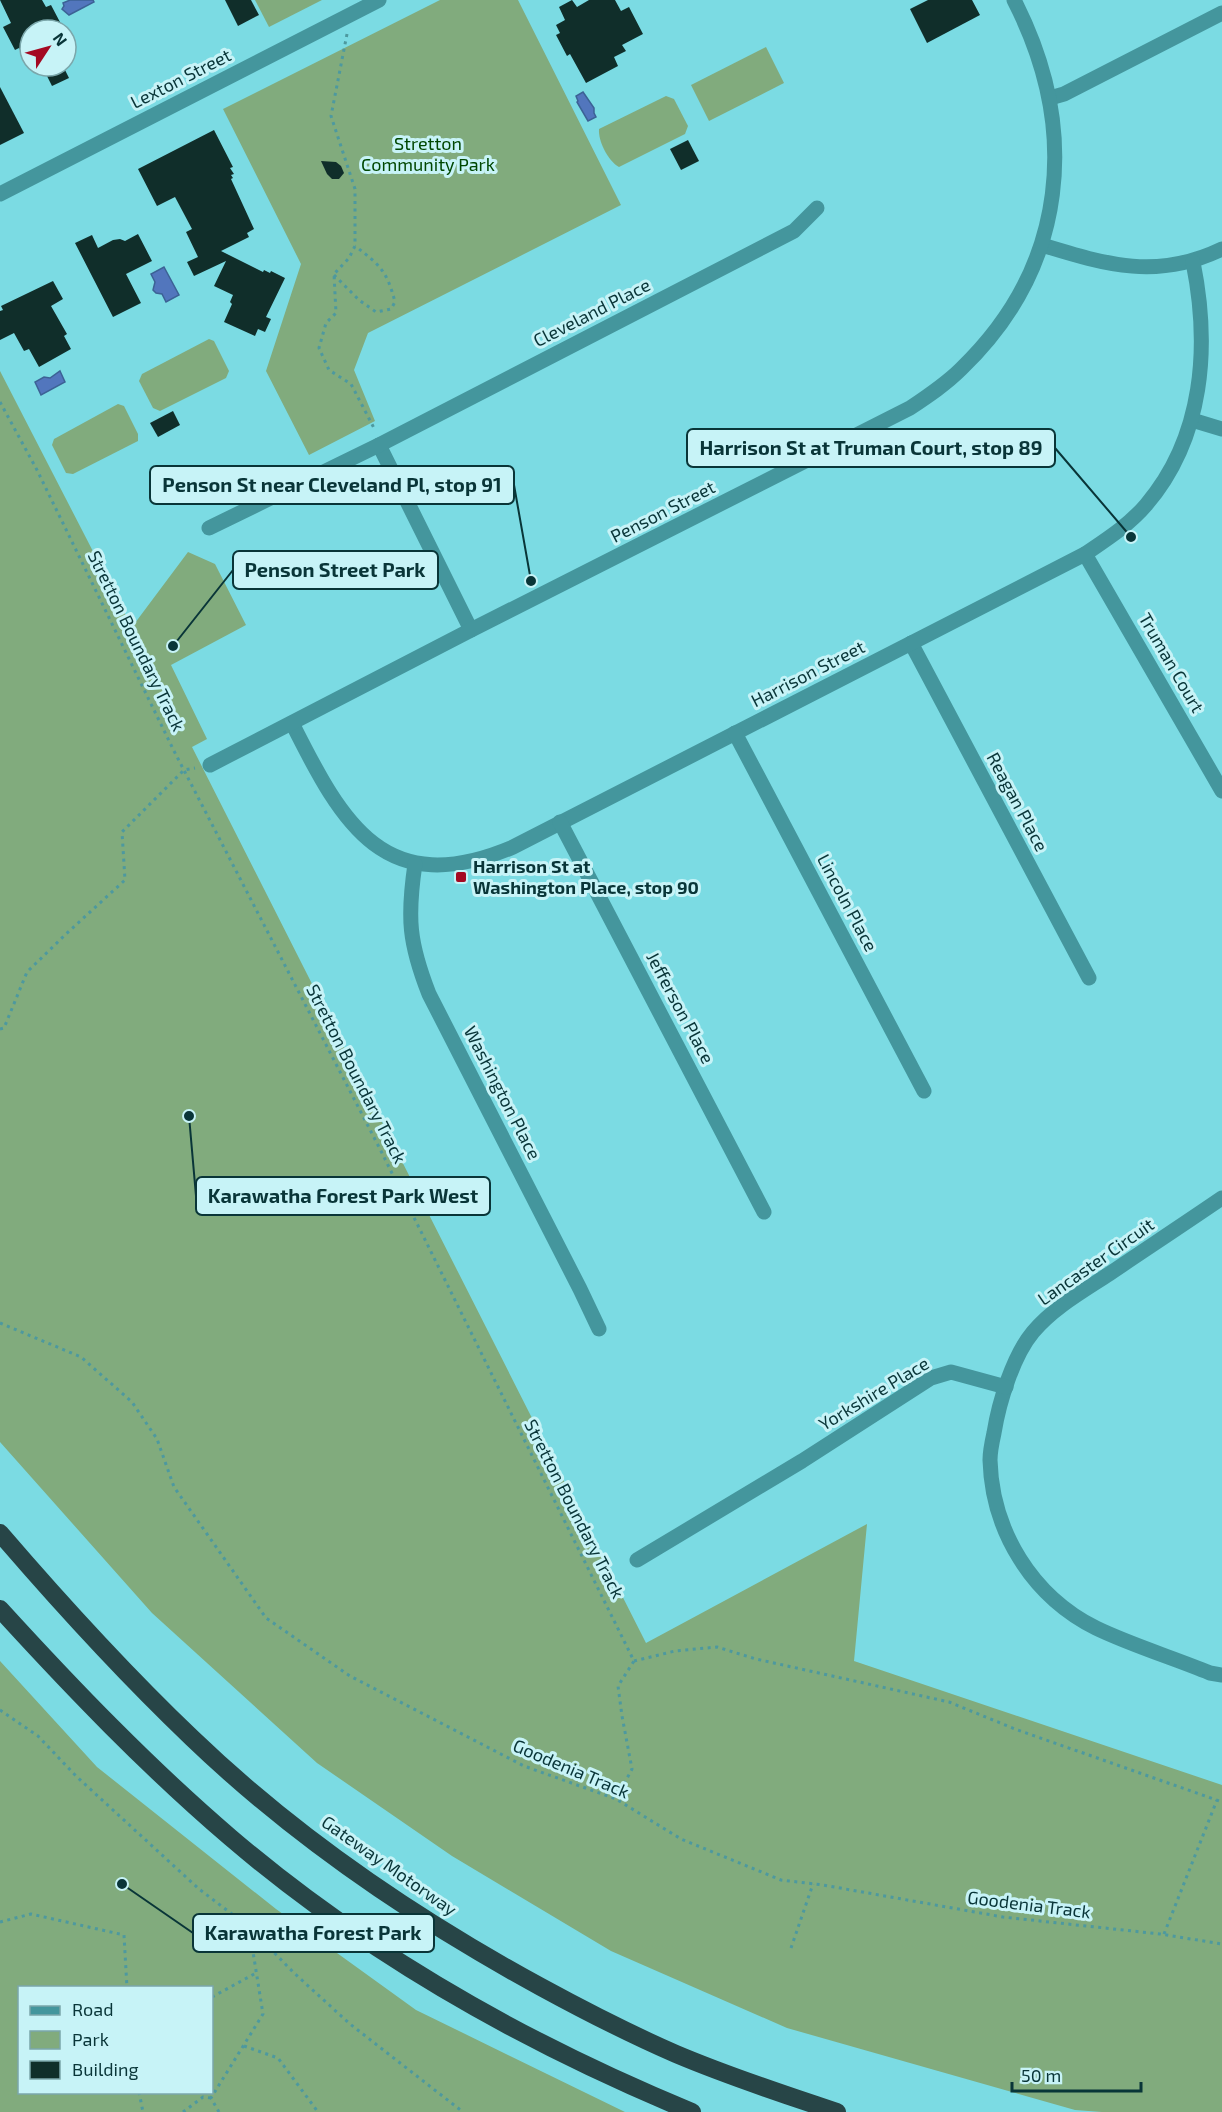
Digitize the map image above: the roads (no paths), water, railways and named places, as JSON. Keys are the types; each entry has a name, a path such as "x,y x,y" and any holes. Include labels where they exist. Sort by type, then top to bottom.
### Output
{"highway":[{"name":"Gateway Motorway","path":"0,1533 112,1657 193,1739 274,1809 332,1855 382,1890 486,1957 582,2009 675,2053 778,2093 837,2112"},
{"path":"0,1609 118,1734 176,1790 233,1840 344,1924 430,1982 504,2024 628,2085 692,2112"}],"street":[{"name":"Lexton Street","path":"0,194 379,0"},
{"name":"Penson Street","path":"210,765 910,408 961,370 978,352 1011,306 1030,274 1042,246 1052,194 1053,122 1050,99 1041,64 1014,0"},
{"path":"1050,99 1222,13"},
{"name":"Cleveland Place","path":"209,528 379,445 794,231 817,208"},
{"path":"1042,246 1099,262 1130,267 1193,262 1222,249"},
{"name":"Harrison Street","path":"292,723 343,814 365,836 387,852 415,864 448,865 479,860 513,847 1085,554 1122,528 1146,505 1172,467 1192,420 1200,382 1201,338 1199,292 1193,262"},
{"path":"1192,420 1222,429"},
{"path":"379,445 471,630"},
{"name":"Truman Court","path":"1085,554 1222,791"},
{"name":"Reagan Place","path":"911,643 1089,978"},
{"name":"Lincoln Place","path":"735,733 924,1091"},
{"name":"Jefferson Place","path":"560,822 764,1212"},
{"name":"Washington Place","path":"415,864 410,920 413,948 429,994 599,1329"},
{"name":"Lancaster Circuit","path":"1222,1198 1066,1303 1033,1332 1020,1352 1006,1387 995,1422 990,1458 994,1493 1002,1528 1018,1557 1040,1587 1068,1611 1097,1628 1210,1673 1222,1675"},
{"name":"Yorkshire Place","path":"637,1560 802,1461 932,1378 951,1372 1006,1387"}],"water":[{"path":"70,0 93,0 94,2 69,15 62,9 63,3"},
{"path":"583,92 594,108 596,117 588,121 577,102 576,96"},
{"path":"164,267 179,295 166,302 162,294 153,290 155,282 151,274"},
{"path":"60,371 65,382 41,395 35,382 44,377 50,378"}],"place":[{"name":"Harrison St at Truman Court, stop 89","path":"1131,537"},
{"name":"Penson St near Cleveland Pl, stop 91","path":"531,581"},
{"name":"Penson Street Park","path":"173,646"},
{"name":"Harrison St at Washington Place, stop 90","path":"461,877"},
{"name":"Karawatha Forest Park West","path":"189,1116"},
{"name":"Karawatha Forest Park","path":"122,1884"}],"park label":[{"name":"Stretton Community Park","path":"428,154"}]}
